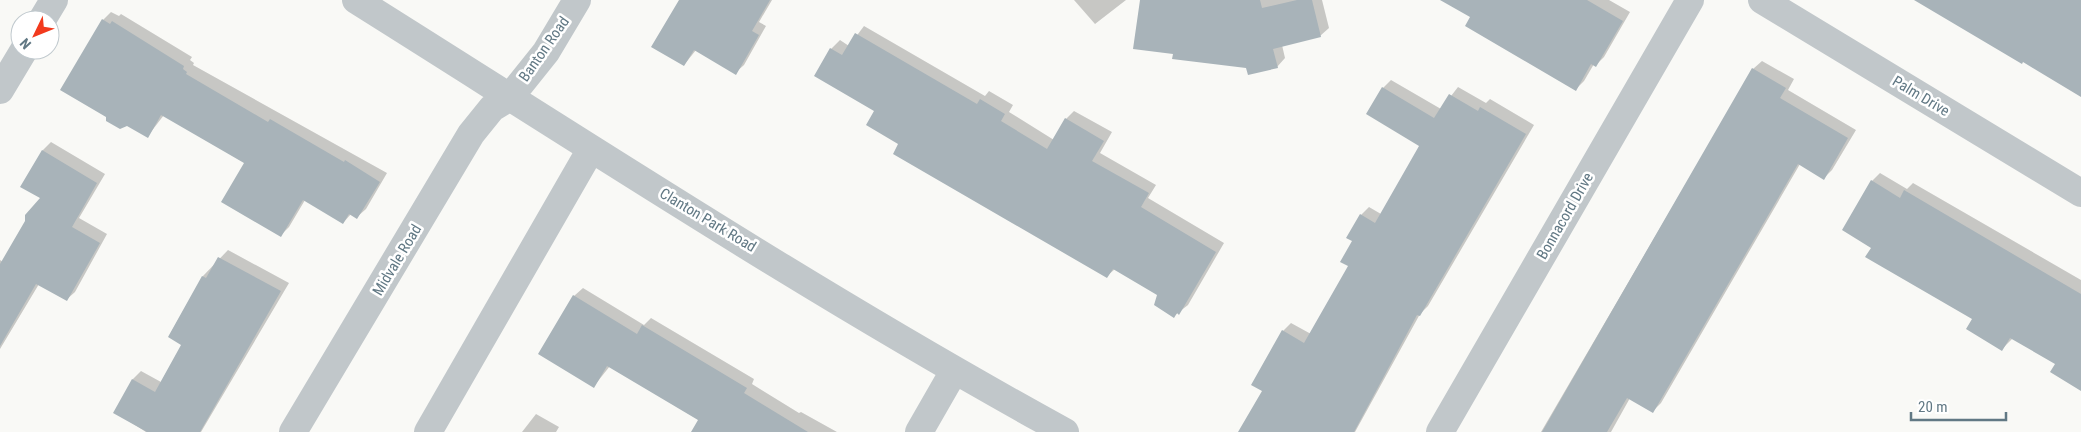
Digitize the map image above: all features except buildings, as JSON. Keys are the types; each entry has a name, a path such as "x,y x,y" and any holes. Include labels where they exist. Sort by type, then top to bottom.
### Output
{"street":[{"name":"Clanton Park Road","path":"356,0 592,149 954,371 1065,432"},
{"name":"Banton Road","path":"510,97 546,52 577,0"},
{"name":"Bonnacord Drive","path":"1440,432 1690,0"},
{"name":"Palm Drive","path":"1762,0 2081,193"},
{"path":"0,90 18,60"},
{"name":"Midvale Road","path":"294,432 472,134 492,108 510,97"},
{"path":"428,432 592,149"},
{"path":"919,432 954,371"}]}
